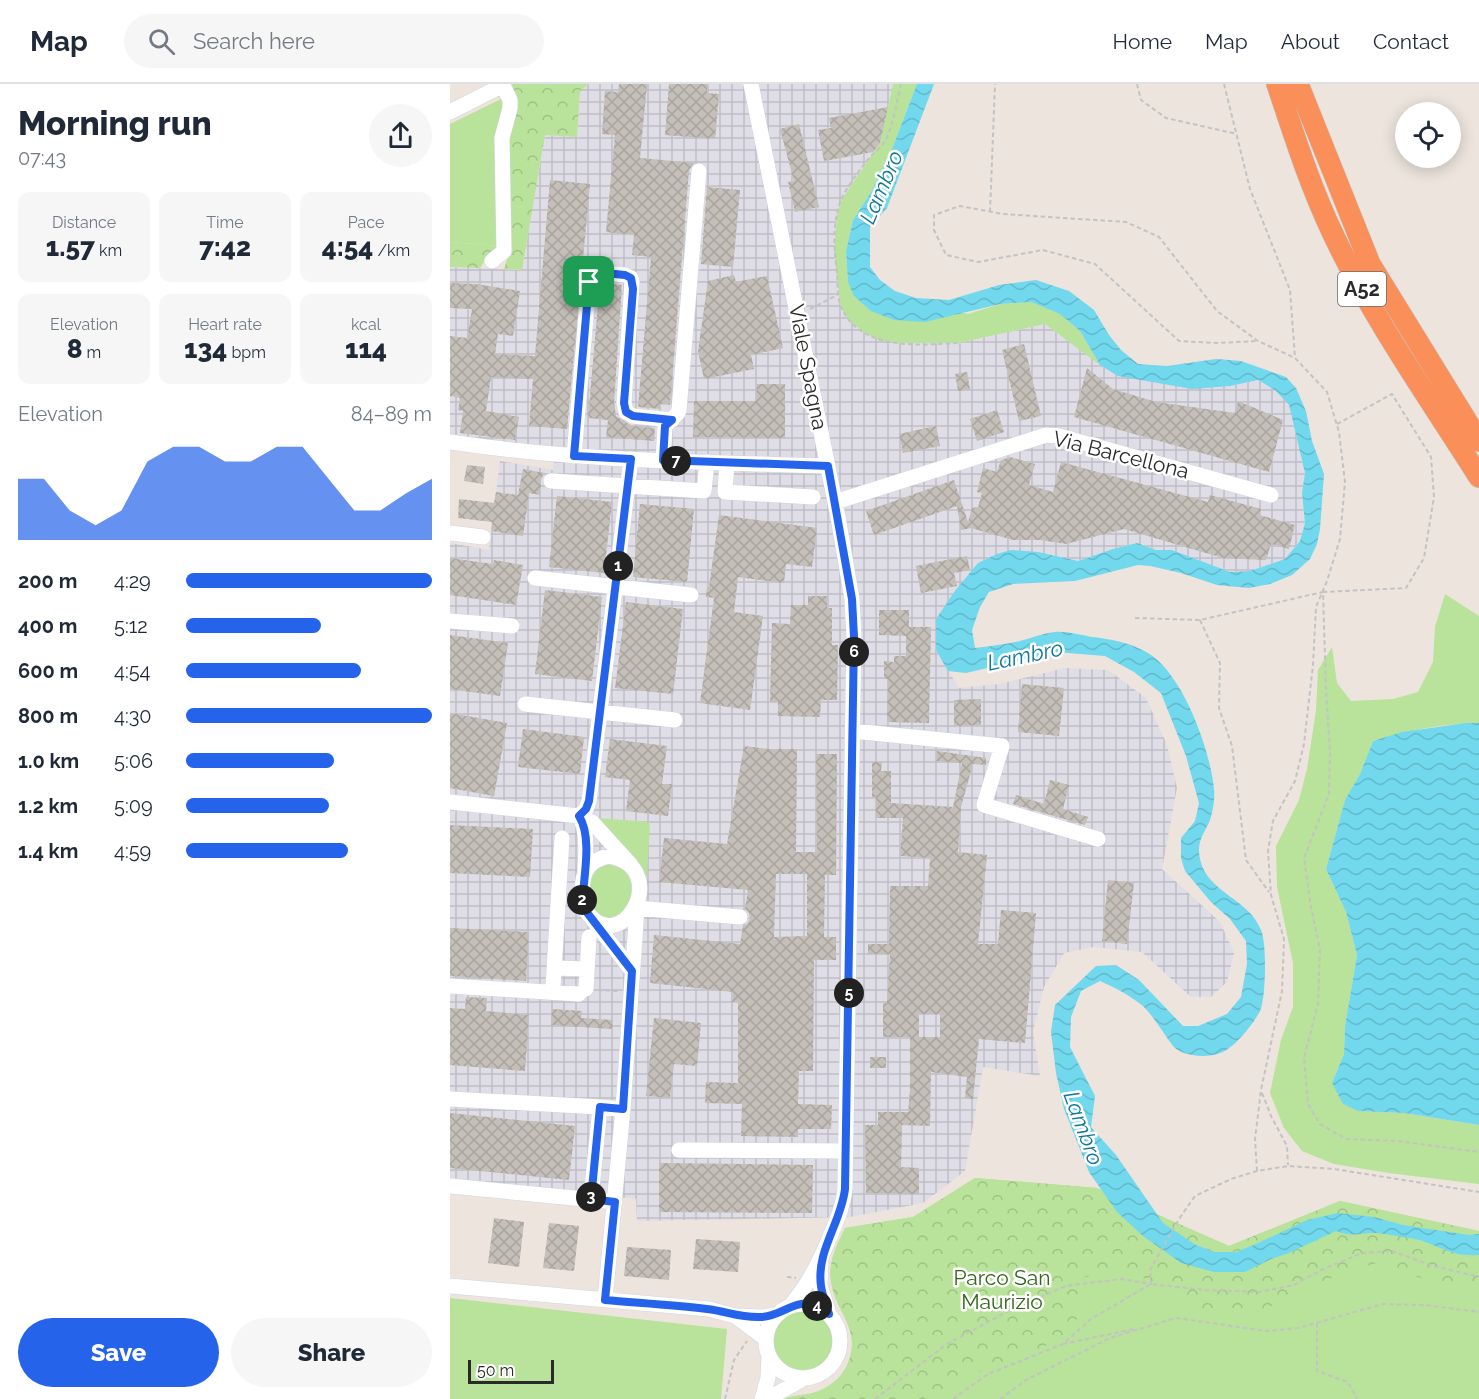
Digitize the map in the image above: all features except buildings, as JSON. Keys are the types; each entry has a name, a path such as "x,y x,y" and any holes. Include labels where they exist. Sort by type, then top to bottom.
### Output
{"highway":[{"name":"A52","path":"1277,84 1303,161 1334,236 1374,310 1479,477"},
{"name":"A52","path":"1298,84 1370,264 1479,441"}],"street":[{"name":"Viale Spagna","path":"751,84 835,502 852,599 854,637 844,1204 821,1260 806,1287 791,1305"},
{"path":"450,112 503,85 510,100 502,138 504,251 492,261"},
{"path":"663,460 665,426 679,410 699,171"},
{"path":"574,456 589,282 591,274 595,272 625,275 631,278 633,285 624,403 626,412 633,416 672,420"},
{"name":"Via Barcellona","path":"835,502 1046,435 1059,436 1271,495"},
{"path":"450,442 519,452 574,456 828,466"},
{"path":"579,816 586,809 589,801 631,459"},
{"path":"551,481 704,491 707,462"},
{"path":"727,463 725,492 813,497"},
{"path":"450,532 483,537"},
{"path":"535,578 691,596"},
{"path":"450,621 512,626"},
{"path":"525,704 675,720"},
{"path":"853,731 1002,746 984,805 1098,839"},
{"path":"450,802 579,816 592,822 637,873 639,884 623,1109 605,1300"},
{"path":"579,816 585,830 582,906 632,971"},
{"path":"553,987 562,838"},
{"path":"585,873 595,861 609,856 631,865"},
{"path":"558,905 582,906"},
{"path":"637,908 740,917"},
{"path":"593,920 608,925 616,924 631,915 637,908"},
{"path":"450,986 582,992 587,969 589,937"},
{"path":"555,968 587,969"},
{"path":"450,1099 623,1109"},
{"path":"591,1199 600,1107"},
{"path":"679,1150 846,1152"},
{"path":"450,1186 615,1202"},
{"name":"Viale Spagna","path":"821,1260 820,1285 829,1314"},
{"path":"450,1286 709,1309 735,1316 776,1315"},
{"path":"758,1338 776,1315 791,1305 813,1305 829,1314 838,1327 839,1351 825,1371 805,1378 778,1393 772,1399"},
{"path":"735,1316 758,1338 777,1367 784,1373 805,1378"},
{"path":"762,1399 768,1378 769,1356"}],"path":[{"path":"901,84 888,134 883,144 868,159 842,199 837,215 834,254 841,308 849,320 880,341 921,345 958,344"},
{"path":"990,212 995,84"},
{"path":"1137,84 1141,100 1166,118 1236,134"},
{"path":"1224,84 1251,189 1290,290 1294,358"},
{"path":"1257,1171 1255,1139 1261,1090 1282,991 1284,939 1271,895 1268,851 1273,821 1294,781 1304,744 1313,665 1316,607 1340,539 1341,528 1345,482 1337,424 1327,393 1294,358 1258,341 1217,311 1159,237 1126,222 1004,214 960,206 934,215 934,230 946,255 978,262 1043,249 1095,264 1179,341 1258,341"},
{"path":"798,316 839,294"},
{"path":"1135,618 1200,621 1323,591 1406,588 1424,558 1434,497 1431,457 1392,394 1337,424"},
{"path":"1323,591 1330,753 1329,794 1304,858 1320,950 1318,1004 1304,1059 1308,1104 1320,1124 1346,1139 1398,1141 1479,1152"},
{"path":"1200,621 1220,663 1219,708 1232,746 1246,860 1271,895"},
{"path":"1261,1090 1271,1116 1287,1146 1288,1166"},
{"path":"1151,1284 1150,1270 1195,1196 1232,1179 1257,1171 1288,1166 1334,1169 1479,1192"},
{"path":"875,1399 947,1344 1012,1309 1066,1287 1121,1279 1205,1290 1260,1292 1294,1285 1321,1270 1362,1253 1392,1251 1430,1266 1479,1277"},
{"path":"1063,1344 1091,1319 1151,1284"},
{"path":"953,1399 988,1374 1063,1344 1176,1318 1266,1331 1298,1328 1383,1304 1425,1305 1479,1312"},
{"path":"1317,1323 1317,1371 1348,1382 1356,1399"},
{"path":"1000,1399 1026,1380 1110,1338 1146,1326"},
{"path":"725,1399 734,1360 758,1338"}],"shaded area":[{"path":"588,84 893,84 880,143 842,199 837,215 834,254 841,308 958,343 1045,324 1119,376 1230,386 1258,380 1275,390 1289,405 1305,473 1302,493 1305,523 1300,541 1285,559 1250,571 1230,572 1172,550 1156,550 1137,543 1078,561 1011,550 936,650 959,688 999,684 1065,668 1108,670 1146,698 1167,745 1177,788 1162,869 1220,922 1234,953 1227,982 1211,997 1191,997 1142,952 1094,947 1064,953 1044,987 1033,1032 1040,1076 983,1067 965,1171 923,1203 850,1217 637,1221 636,1199 450,1178 450,543 489,550 500,461 553,470 554,452 450,436 450,267 522,270 545,135 577,137 580,92"}],"green space":[{"path":"508,84 588,84 580,92 577,137 545,135 522,270 504,269 509,253"},
{"path":"893,84 917,84 892,149 870,194 853,220 846,251 848,282 968,314 1000,304 1031,302 1060,314 1080,331 1100,365 1045,324 958,343 899,343 880,341 849,320 841,308 834,254 837,215 842,199 880,143"},
{"path":"503,98 499,246 450,242 450,124"},
{"path":"450,242 499,246 489,254 480,268 450,267"},
{"path":"1445,594 1479,616 1479,723 1426,728 1373,741 1360,774 1345,800 1326,869 1346,912 1357,955 1345,1026 1344,1054 1332,1083 1358,1111 1404,1113 1479,1125 1479,1184 1334,1164 1302,1151 1284,1128 1270,1093 1281,1040 1293,1007 1293,963 1277,887 1276,846 1299,800 1307,769 1316,711 1318,670 1332,647 1337,683 1351,701 1393,699 1418,692 1433,662 1435,627"},
{"path":"597,818 650,822 647,877"},
{"path":"609,864 626,870 632,884 630,905 626,912 609,918 602,917 589,904 589,890 590,879 596,870"},
{"name":"Parco San Maurizio","path":"975,1178 1097,1188 1229,1246 1340,1201 1479,1231 1479,1399 783,1399 814,1393 827,1387 841,1375 848,1363 852,1340 850,1330 833,1292 830,1274 834,1254 845,1228 913,1217"},
{"path":"975,1178 1097,1188 1229,1246 1340,1201 1479,1231 1479,1287 1421,1278 1376,1263 1302,1290 1254,1315 1195,1307 1169,1290 1132,1273 1096,1275 1075,1279 1080,1306 1074,1324 1061,1337 1043,1347 977,1373 959,1384 945,1399 783,1399 814,1393 827,1387 841,1375 848,1363 852,1340 850,1330 833,1292 830,1274 834,1254 845,1228 913,1217"},
{"path":"450,1298 727,1329 721,1399 450,1399"},
{"path":"803,1310 815,1312 825,1319 832,1329 834,1341 832,1353 825,1363 815,1370 803,1372 791,1370 781,1363 774,1353 772,1341 774,1329 781,1319 791,1312"}],"water":[{"name":"Lambro","path":"917,84 934,84 887,208 870,227 870,267 880,280 895,291 916,298 949,300 999,285 1036,280 1069,291 1094,310 1121,350 1138,364 1167,366 1216,359 1241,361 1286,377 1296,388 1306,411 1312,441 1324,474 1320,529 1317,544 1310,559 1292,575 1270,584 1249,588 1217,585 1181,573 1138,565 1075,581 1013,584 989,592 980,607 972,630 975,648 1064,632 1128,644 1148,653 1161,663 1173,677 1193,714 1201,734 1211,773 1213,804 1210,820 1199,846 1201,864 1216,885 1255,919 1263,937 1265,983 1260,1011 1237,1041 1220,1053 1195,1056 1177,1050 1143,1006 1133,998 1100,981 1081,991 1071,1017 1070,1047 1095,1096 1091,1127 1116,1155 1163,1223 1196,1245 1215,1252 1236,1252 1307,1220 1338,1213 1374,1217 1403,1225 1469,1235 1479,1234 1479,1255 1450,1252 1410,1238 1377,1233 1348,1234 1336,1231 1245,1272 1214,1272 1181,1263 1143,1236 1117,1212 1089,1172 1064,1109 1056,1073 1051,1032 1055,1005 1096,966 1116,965 1139,980 1183,1026 1198,1026 1227,1014 1241,997 1247,964 1246,941 1230,919 1211,902 1185,871 1181,858 1181,838 1195,821 1199,803 1186,756 1161,693 1134,672 1105,656 1056,652 966,673 948,671 936,650 936,619 954,592 978,563 1011,550 1038,552 1078,561 1137,543 1156,550 1172,550 1230,572 1250,571 1285,559 1300,541 1305,523 1302,493 1305,473 1289,405 1275,390 1258,380 1230,386 1192,389 1118,376 1100,365 1080,331 1060,314 1031,302 1000,304 925,322 894,320 871,311 854,296 848,282 846,251 853,220 870,194 892,149"},
{"path":"1479,723 1479,1125 1404,1113 1358,1111 1343,1104 1332,1083 1344,1054 1345,1026 1357,955 1346,912 1326,869 1345,800 1360,774 1373,741 1402,732"}],"route":[{"path":"595,272 625,275 631,278 633,289 624,403 629,415 672,420 665,426 663,460 828,466 852,599 854,637 845,1189 844,1204 821,1260 820,1285 829,1314 824,1309 813,1305 800,1304 791,1305 776,1315 762,1317 735,1316 709,1309 605,1300 615,1202 591,1199 600,1107 623,1109 632,971 582,906 585,837 584,824 579,816 586,809 589,801 631,459 574,456 589,282 591,274 595,272"}]}
